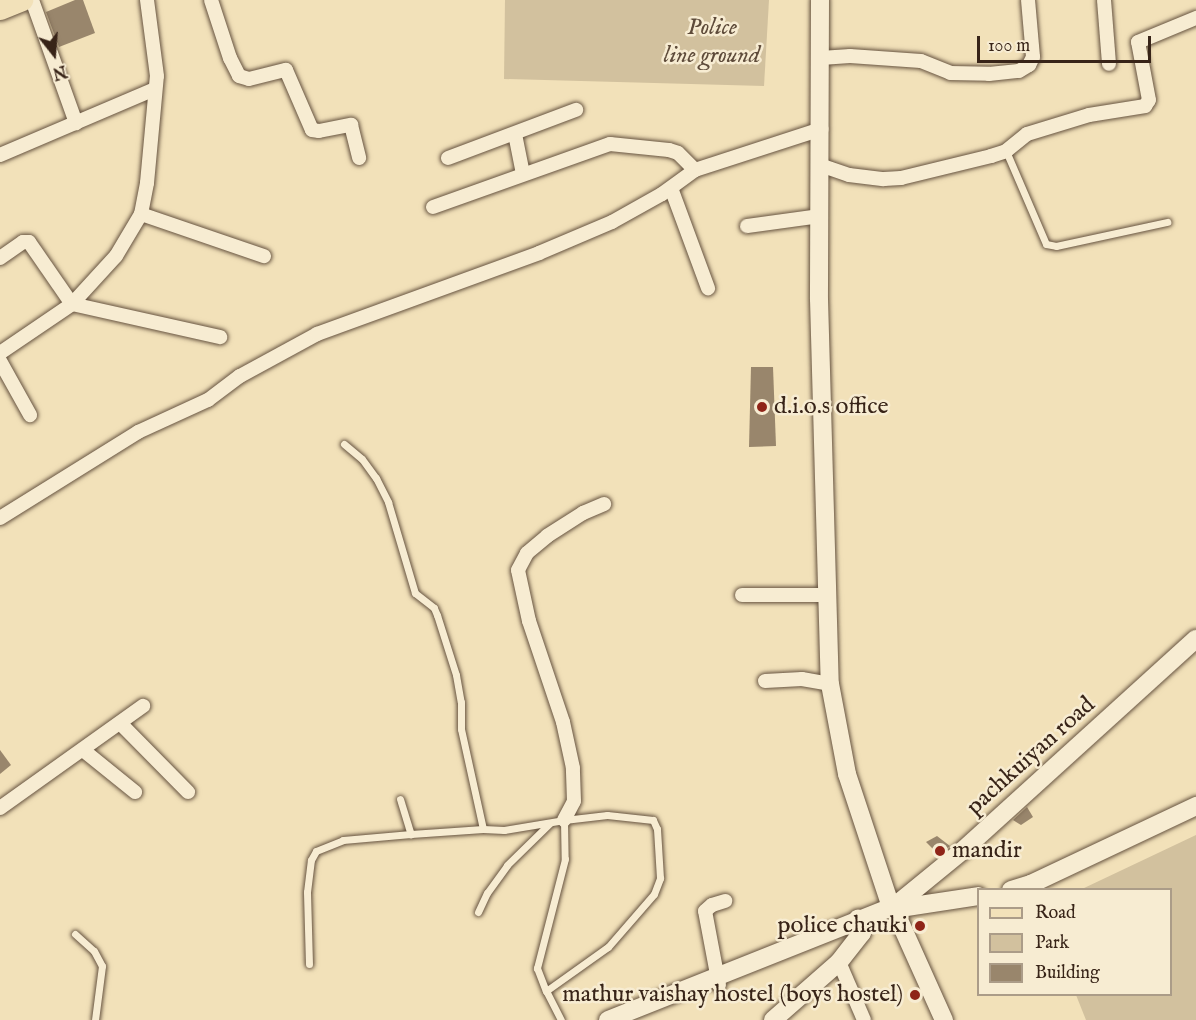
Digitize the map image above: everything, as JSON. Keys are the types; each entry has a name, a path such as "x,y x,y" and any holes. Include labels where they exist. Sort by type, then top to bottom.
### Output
{"main road":[{"path":"0,9 21,0"},
{"path":"820,0 819,299 830,684 847,774 894,911 944,1020"},
{"name":"pachkuiyan road","path":"894,911 1196,639"},
{"path":"1051,888 1196,806"},
{"path":"1018,888 1196,817"},
{"path":"608,1020 894,911 977,896"},
{"path":"894,911 936,915 977,909"},
{"path":"773,1020 839,962 862,933 859,923"},
{"path":"638,1020 718,980"}],"street":[{"path":"32,0 76,123"},
{"path":"0,353 72,304 116,255 141,214 147,183 157,76 147,0"},
{"path":"211,0 230,58 239,76 249,79 286,70 312,130 319,131 351,125 359,158"},
{"path":"820,58 850,56 921,61 950,73 989,74 1019,71 1029,65 1033,57 1028,0"},
{"path":"1104,0 1109,64"},
{"path":"820,165 849,175 892,179 1006,151 1033,132 1089,115 1147,104 1149,100 1138,42 1196,18"},
{"path":"0,155 155,89"},
{"path":"448,158 576,111"},
{"path":"0,518 138,432 208,400 240,376 302,341 550,248 617,219 671,188 695,170 821,129"},
{"path":"515,134 523,174"},
{"path":"434,207 610,144 669,150 678,153 695,170"},
{"path":"671,188 708,288"},
{"path":"141,214 264,256"},
{"path":"747,226 820,216"},
{"path":"0,258 23,242 29,242 72,304 220,337"},
{"path":"0,361 30,415"},
{"path":"564,820 574,801 573,768 563,722 529,621 518,570 527,553 547,536 583,513 604,504"},
{"path":"742,595 826,595"},
{"path":"765,681 802,679 830,684"},
{"path":"0,808 143,706"},
{"path":"120,723 188,792"},
{"path":"83,750 135,792"},
{"path":"718,980 705,911 712,905 724,901"},
{"path":"839,962 864,1020"}],"lane":[{"path":"1006,151 1046,244 1056,246 1167,222"},
{"path":"344,444 362,459 376,478 388,502 415,593 434,608 437,615 456,675 461,702 461,729 483,829"},
{"path":"400,799 411,834"},
{"path":"309,964 307,891 311,860 316,851 343,840 483,829 504,830 607,815 653,820 657,829 660,879 654,894 608,947 546,991"},
{"path":"561,1020 537,968 565,859 564,820"},
{"path":"478,912 487,893 507,865 550,823"},
{"path":"75,934 94,951 102,966 95,1020"}],"green space":[{"name":"Police line ground","path":"505,0 769,0 764,86 504,79"},
{"path":"1196,835 1196,1020 1086,1020 1076,996 1172,996 1172,888 1084,888"}],"building":[{"path":"75,0 83,0 95,33 59,47 46,12"},
{"name":"d.i.o.s office","path":"751,367 773,367 776,446 749,447"},
{"path":"0,750 11,765 0,774"},
{"path":"1027,807 1033,817 1021,825 1013,820"},
{"name":"mandir","path":"937,836 950,846 939,855 926,842"}],"place":[{"name":"d.i.o.s office","path":"762,407"},
{"name":"mandir","path":"940,851"},
{"name":"police chauki","path":"920,926"},
{"name":"mathur vaishay hostel (boys hostel)","path":"915,995"}]}
